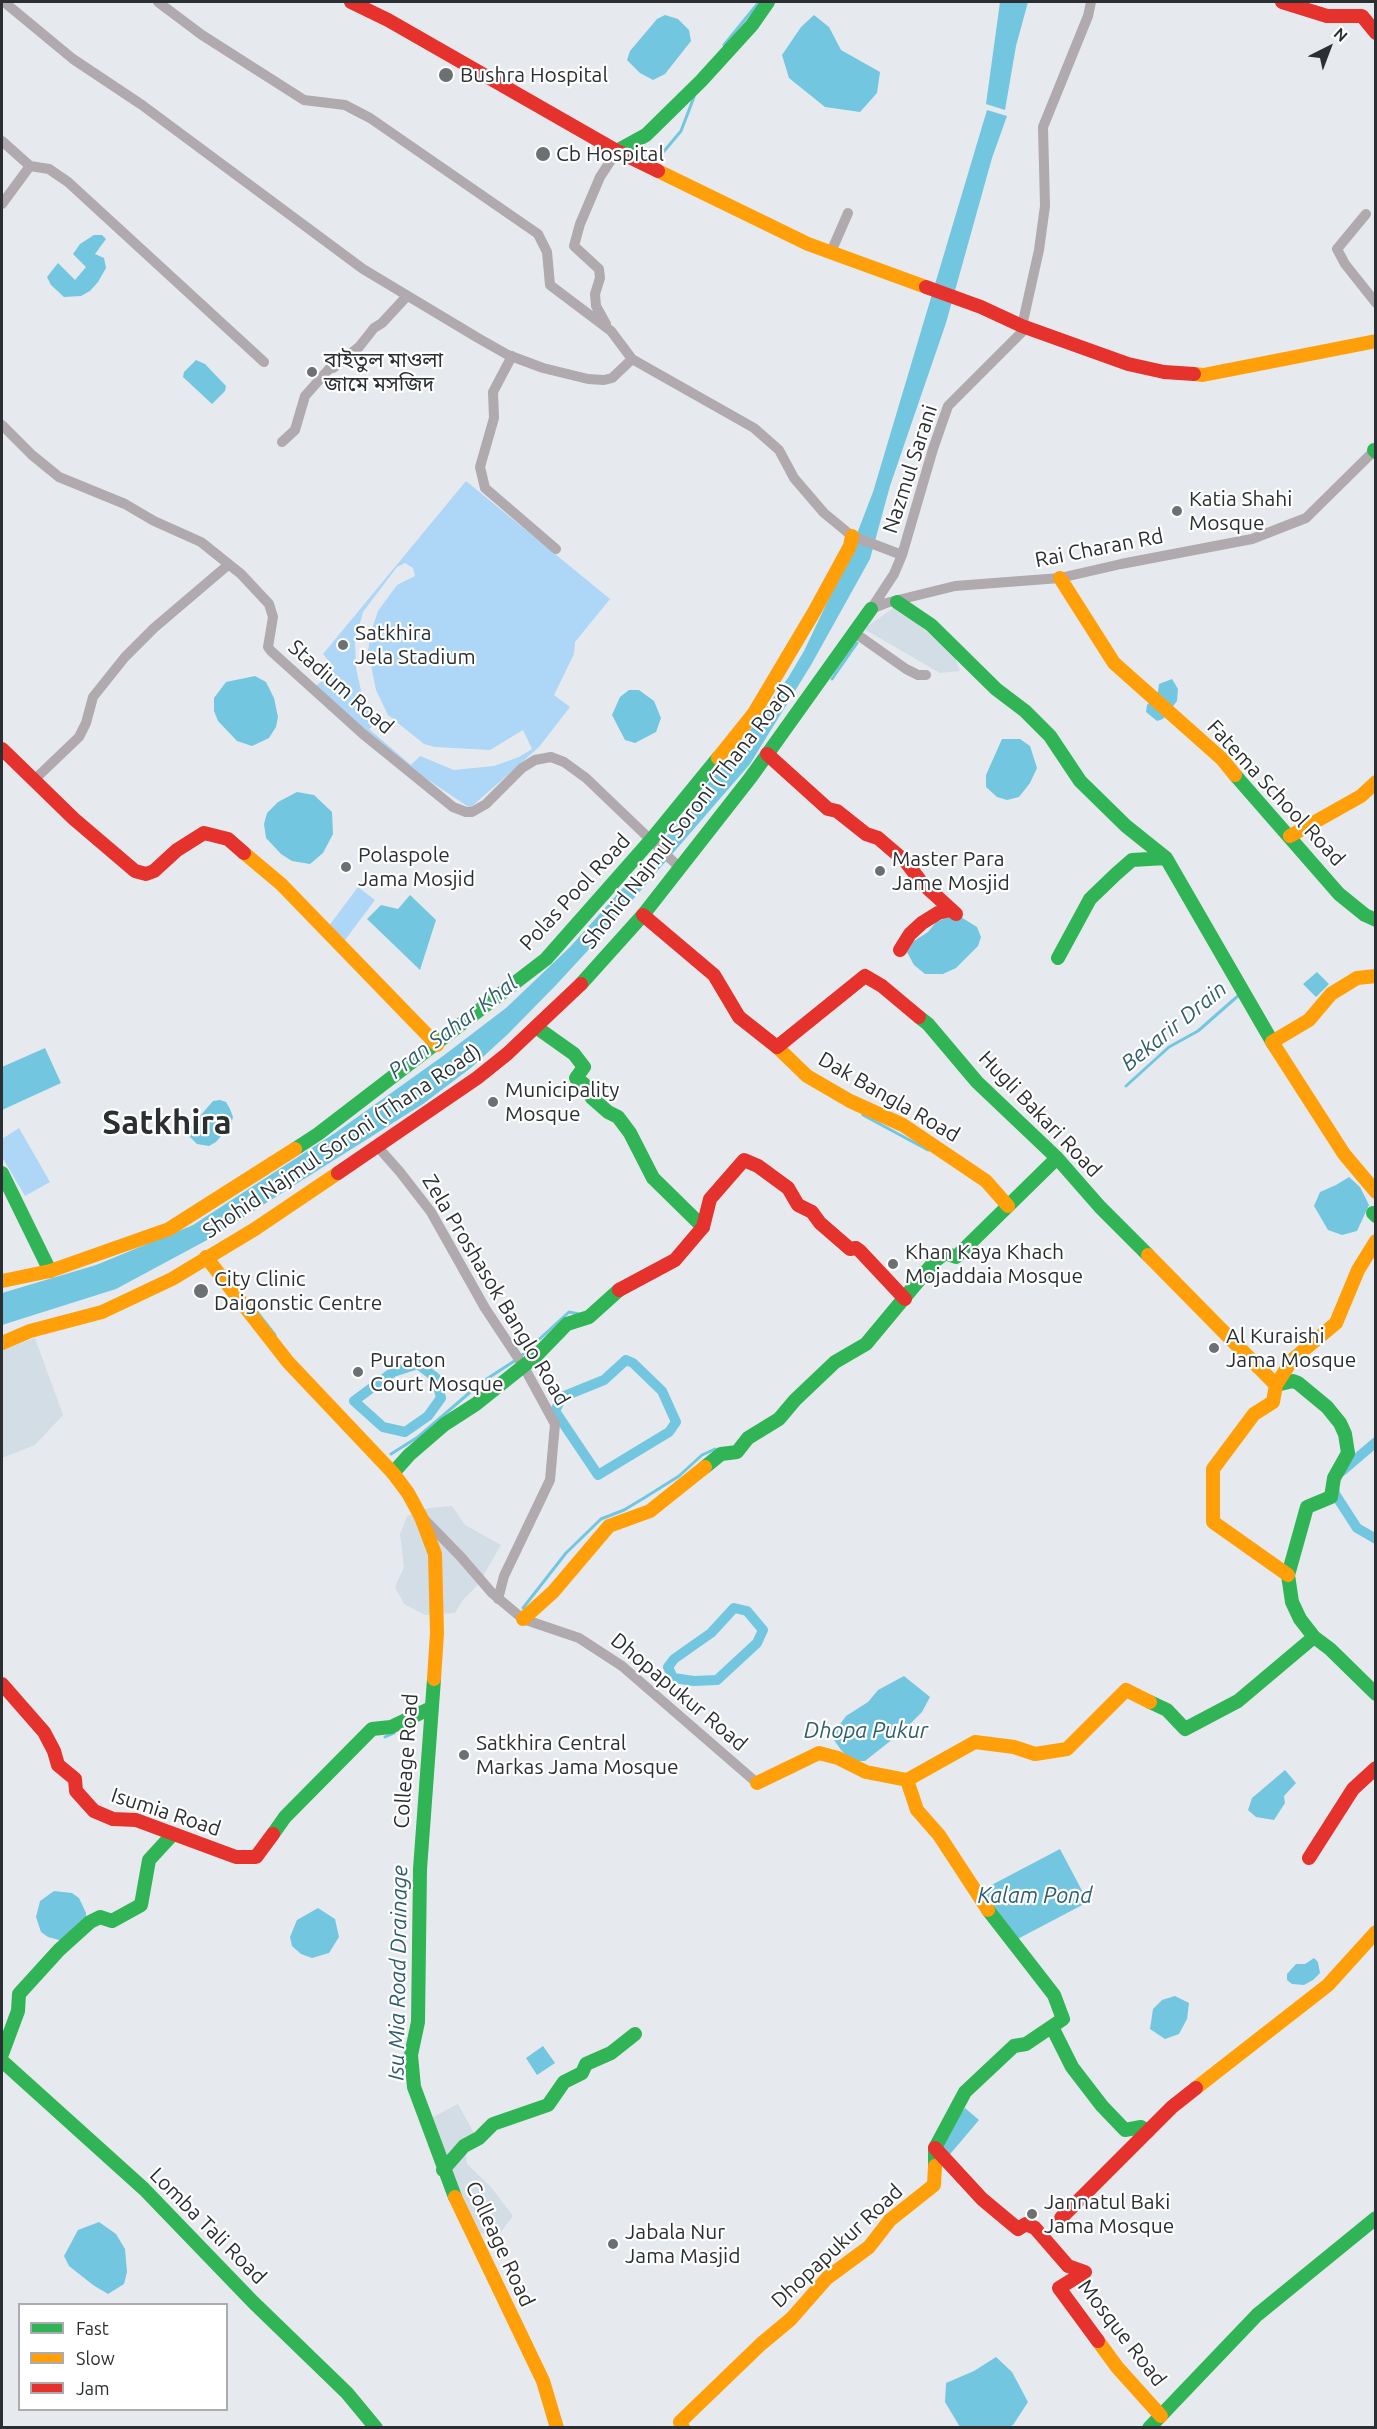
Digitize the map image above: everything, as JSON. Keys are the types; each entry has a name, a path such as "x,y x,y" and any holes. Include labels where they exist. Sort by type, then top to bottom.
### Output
{"main road":[{"path":"351,2 618,151 808,244 1128,364 1164,372 1203,375 1376,340"},
{"path":"618,151 646,135 701,81 752,25 768,2"},
{"path":"1282,2 1327,16 1362,16 1376,33"},
{"name":"Polas Pool Road","path":"2,1281 50,1271 169,1228 318,1134 437,1045 546,958 651,840 754,713 850,546 852,536"},
{"name":"Fatema School Road","path":"1060,578 1114,663 1222,759 1340,894 1365,915 1376,920"},
{"path":"897,602 931,625 996,689 1025,711 1050,736 1080,781 1126,826 1166,858 1272,1042 1344,1154 1376,1192"},
{"name":"Shohid Najmul Soroni (Thana Road)","path":"2,1343 30,1331 102,1312 140,1296 255,1228 477,1078 577,988 643,915 767,754 871,609"},
{"path":"2,750 74,819 135,871 146,874 154,871 187,842 204,833 228,839 281,884 412,1022 437,1045"},
{"path":"767,754 828,809 837,812 866,834 878,838 906,862 922,883 953,912 938,913 922,922 910,934 900,950"},
{"path":"1290,836 1361,796 1376,782"},
{"path":"1058,958 1090,899 1116,874 1132,860 1166,858"},
{"path":"643,915 714,975 739,1017 777,1047"},
{"name":"Hugli Bakari Road","path":"777,1047 865,976 882,986 928,1024 977,1082 1057,1158 1100,1207 1276,1385"},
{"path":"1272,1042 1310,1020 1331,994 1357,978 1376,976"},
{"path":"536,1027 574,1054 584,1067 576,1078 584,1084 592,1098 608,1112 618,1116 630,1132 653,1178 703,1227"},
{"name":"Dak Bangla Road","path":"777,1047 807,1076 850,1101 903,1125 978,1176 1008,1206"},
{"path":"523,1619 553,1592 609,1526 651,1511 721,1454 737,1452 748,1438 779,1419 795,1400 836,1362 866,1344 934,1261 945,1253 956,1257 1057,1158"},
{"path":"393,1473 409,1455 445,1424 476,1404 524,1367 567,1324 589,1317 621,1287 675,1260 703,1227 710,1199 744,1160 750,1161 788,1188 798,1205 812,1212 820,1223 850,1249 856,1248 860,1251 905,1299"},
{"path":"2,1173 50,1271"},
{"path":"1288,1575 1214,1522 1213,1469 1254,1414 1273,1402 1276,1385 1292,1360 1336,1323 1358,1270 1376,1241"},
{"name":"Colleage Road","path":"206,1257 288,1362 393,1473 408,1493 421,1517 435,1554 437,1633 420,1869 418,2022 411,2055 414,2087 461,2212 543,2381 557,2427"},
{"path":"1276,1385 1293,1381 1298,1383 1327,1407 1340,1423 1345,1434 1348,1453 1334,1478 1330,1497 1307,1507 1288,1575 1292,1602 1300,1619 1314,1637 1330,1649 1376,1694"},
{"path":"1148,2131 1141,2127 1125,2130 1102,2106 1072,2067 1052,2027 1063,2019 1054,1995 992,1917 939,1835 917,1810 907,1780 975,1742 1014,1747 1035,1754 1067,1749 1126,1690 1167,1710 1185,1729 1238,1701 1314,1637"},
{"name":"Isumia Road","path":"4,1692 44,1732 58,1765 75,1779 76,1791 94,1811 113,1819 136,1821 236,1857 256,1857 285,1817 372,1729 391,1727 431,1708"},
{"name":"Dhopapukur Road","path":"757,1783 819,1753 838,1758 866,1772 907,1780"},
{"path":"1309,1858 1353,1789 1376,1767"},
{"path":"2,2054 18,2010 19,1994 59,1950 90,1922 100,1917 112,1921 141,1905 149,1860 172,1835"},
{"path":"1060,2218 1172,2107 1328,1985 1376,1932"},
{"name":"Dhopapukur Road","path":"683,2427 680,2422 761,2344 791,2319 827,2278 869,2247 890,2220 934,2185 935,2148 965,2092 1014,2046 1026,2044 1052,2027"},
{"path":"443,2169 464,2146 479,2138 493,2124 548,2105 564,2082 582,2073 586,2064 611,2053 635,2034"},
{"name":"Lomba Tali Road","path":"2,2061 144,2190 253,2302 347,2393 376,2427"},
{"name":"Mosque Road","path":"935,2148 982,2199 1018,2229 1026,2224 1035,2228 1068,2266 1085,2272 1059,2289 1117,2367 1161,2416"},
{"path":"1149,2427 1257,2315 1376,2218"}],"street":[{"path":"4,2 73,59 142,105 363,269 512,356 567,375 604,380 612,378 632,359"},
{"path":"158,2 202,35 304,99 345,105 370,118 538,234 547,252 550,285 611,331"},
{"path":"1024,326 1045,206 1043,127 1088,16 1091,2"},
{"path":"2,141 30,166 49,169 69,182 264,362"},
{"path":"618,151 600,177 580,224 574,246 599,269 600,278 595,294 596,306 611,331 632,359 754,428 779,450 794,478 824,513 852,536 902,555"},
{"path":"2,204 30,166"},
{"path":"831,252 848,213"},
{"path":"1365,214 1337,249 1345,264 1376,303"},
{"path":"282,442 295,430 305,396 329,369 359,347 374,328 382,324 407,296"},
{"name":"Nazmul Sarani","path":"871,609 894,574 902,555 948,406 1024,326"},
{"path":"512,356 493,392 494,418 480,467 485,488 556,549"},
{"name":"Stadium Road","path":"2,425 32,455 59,477 125,504 154,521 201,542 269,604 273,617 268,647 271,651 363,734 453,807 472,812 486,804 522,768 535,760 551,757 564,762 586,778 679,867"},
{"name":"Rai Charan Rd","path":"871,609 956,586 1060,578 1252,539 1306,518 1375,450"},
{"path":"34,780 79,737 86,723 93,697 118,665 154,628 228,565"},
{"path":"855,633 906,669 918,675 926,675"},
{"name":"Zela Proshasok Banglo Road","path":"377,1146 431,1212 484,1308 524,1367 555,1424 550,1480 504,1576 498,1599"},
{"name":"Dhopapukur Road","path":"421,1517 498,1599 523,1619 579,1638 622,1666 757,1783"}],"shaded area":[{"path":"466,481 610,599 575,642 574,654 554,695 570,707 539,747 470,808 412,769 315,687 335,668 323,654","holes":["405,563 413,568 415,576 397,585 378,611 371,632 368,651 376,690 388,715 424,744 435,747 490,750 523,730 532,749 519,757 494,766 454,770 420,756 411,765 369,729 380,720 370,711 362,695 356,668 355,641 363,612 397,567"]},
{"path":"896,606 954,655 960,671 940,673 864,629"},
{"path":"358,887 375,900 345,940 328,927"},
{"path":"19,1128 50,1182 25,1196 2,1157 2,1139"},
{"path":"35,1338 63,1415 35,1445 2,1458 2,1350"},
{"path":"452,1506 465,1525 501,1545 478,1585 462,1601 455,1613 425,1615 404,1604 395,1587 404,1567 400,1534 407,1516 429,1508"},
{"path":"458,2104 474,2133 465,2149 467,2164 491,2187 513,2216 500,2233 480,2234 460,2195 429,2119"}],"water":[{"path":"1000,2 1028,2 1016,46 1005,110 986,104"},
{"path":"665,15 678,19 689,30 691,41 665,74 653,80 640,73 627,60 630,51 657,19"},
{"path":"814,15 829,27 841,50 880,72 877,93 860,112 825,107 789,78 782,55 801,27"},
{"path":"987,110 1007,116 992,158 946,323 890,486 870,559 811,665 750,764 557,984 472,1067 423,1104 209,1239 116,1289 2,1325 2,1293 96,1265 193,1225 335,1133 443,1056 506,1008 570,947 648,860 788,678 804,651 845,565 873,492"},
{"path":"94,235 102,235 106,239 95,254 104,258 106,268 90,291 81,296 64,297 51,285 47,277 58,263 75,280 86,267 73,254 80,244"},
{"path":"196,360 205,364 226,386 225,391 212,404 183,377 184,372"},
{"path":"255,676 266,682 274,698 278,717 276,727 269,738 252,746 237,741 218,721 214,711 214,698 226,682"},
{"path":"1172,679 1178,689 1177,701 1163,719 1157,721 1146,712 1147,705 1158,692 1159,684"},
{"path":"629,690 639,690 654,701 661,718 656,732 635,743 625,740 612,715 620,697"},
{"path":"1002,739 1020,739 1030,746 1037,768 1030,783 1019,797 1007,800 997,797 986,787 986,775"},
{"path":"297,792 314,795 332,812 333,834 323,853 310,864 292,861 281,854 266,838 264,824 267,813 278,802"},
{"path":"410,895 436,920 420,970 367,919 381,905 398,909"},
{"path":"956,914 977,927 981,937 978,946 956,968 943,974 925,974 914,965 907,952 914,941 928,932 936,922"},
{"path":"1317,972 1329,984 1316,997 1303,984"},
{"path":"45,1048 61,1083 2,1110 2,1067"},
{"path":"213,1101 226,1102 230,1109 233,1117 231,1124 216,1142 209,1146 197,1144 190,1137 188,1130"},
{"path":"1349,1177 1360,1187 1369,1205 1357,1231 1342,1235 1328,1230 1314,1206 1320,1192"},
{"name":"Dhopa Pukur","path":"904,1676 930,1697 922,1712 903,1731 865,1761 852,1761 841,1750 833,1734 846,1716 868,1702 878,1690"},
{"path":"1285,1770 1296,1783 1284,1796 1285,1803 1274,1820 1256,1817 1248,1810 1252,1798"},
{"name":"Kalam Pond","path":"1060,1849 1088,1902 1010,1943 982,1890"},
{"path":"54,1891 72,1893 79,1898 86,1913 86,1922 63,1941 48,1937 41,1932 36,1917 40,1901"},
{"path":"318,1908 335,1919 339,1937 329,1953 312,1958 301,1954 292,1946 290,1937 297,1920"},
{"path":"1314,1958 1318,1962 1320,1973 1313,1980 1304,1985 1292,1984 1287,1980 1287,1974 1296,1964 1305,1964"},
{"path":"1175,1996 1189,2003 1187,2019 1179,2034 1165,2039 1150,2029 1153,2009 1162,2000"},
{"path":"543,2046 555,2063 537,2075 526,2058"},
{"path":"965,2108 979,2120 946,2159 932,2146"},
{"path":"99,2222 116,2234 125,2249 127,2272 124,2284 108,2294 69,2266 64,2256 78,2230"},
{"path":"996,2357 1012,2372 1028,2402 1013,2425 1008,2427 960,2427 945,2402 946,2383 974,2371"}],"waterway":[{"path":"724,45 759,2"},
{"path":"655,162 681,131 694,97"},
{"path":"832,679 857,643 835,674"},
{"name":"Bekarir Drain","path":"1126,1086 1169,1047 1198,1031 1239,995"},
{"path":"863,1115 928,1150"},
{"path":"257,1312 275,1335"},
{"path":"521,1356 569,1312 579,1314"},
{"path":"391,1454 418,1437 482,1382 516,1360"},
{"path":"626,1360 633,1363 662,1391 676,1422 669,1432 598,1475 555,1411 562,1397 604,1380 626,1360"},
{"path":"418,1364 436,1378 441,1398 428,1416 405,1432 383,1427 354,1401 393,1372 418,1364"},
{"path":"1342,1471 1376,1442"},
{"path":"523,1608 566,1553 601,1519 624,1510 644,1498 679,1476 702,1455 715,1449"},
{"path":"1334,1487 1335,1494 1357,1528 1376,1539"},
{"path":"734,1608 747,1611 763,1630 757,1643 717,1680 694,1681 673,1678 668,1667 674,1659 711,1633 734,1608"},
{"name":"Isu Mia Road Drainage","path":"385,1737 394,1733"}],"traffic: fast":[{"path":"617,151 646,135 701,81 752,25 768,2"},
{"path":"897,602 931,625 996,689 1025,711 1050,736 1080,781 1126,826 1166,858 1274,1045"},
{"path":"581,984 643,915 751,777 871,609"},
{"path":"295,1149 318,1134 546,959 651,840 718,758"},
{"path":"1235,775 1339,894 1365,915 1376,920"},
{"path":"1058,958 1090,899 1116,874 1132,860 1166,858"},
{"path":"919,1017 928,1024 977,1082 1057,1158 1100,1207 1148,1255"},
{"path":"536,1027 574,1054 584,1067 576,1078 584,1084 592,1098 608,1112 618,1117 630,1133 653,1178 703,1227"},
{"path":"705,1467 721,1454 737,1452 748,1438 779,1419 795,1400 835,1362 866,1344 935,1261 945,1253 956,1257 1057,1158"},
{"path":"2,1173 50,1271"},
{"path":"1373,1213 1376,1216"},
{"path":"393,1473 409,1455 445,1424 476,1404 536,1356 567,1324 589,1317 619,1290"},
{"path":"1276,1385 1293,1381 1298,1383 1327,1407 1340,1423 1345,1434 1348,1453 1334,1478 1331,1497 1307,1507 1288,1575 1292,1602 1300,1619 1314,1637 1330,1649 1376,1694"},
{"path":"1150,1702 1167,1710 1185,1729 1238,1701 1314,1637"},
{"path":"434,1679 420,1869 418,2022 411,2055 414,2087 455,2197"},
{"path":"273,1834 285,1817 372,1729 391,1727 431,1708"},
{"path":"2,2054 18,2011 19,1994 59,1950 90,1922 100,1917 112,1921 141,1905 149,1860 172,1835"},
{"path":"935,2166 935,2148 965,2092 1014,2046 1026,2044 1063,2019 1054,1995 988,1910"},
{"path":"1052,2027 1072,2067 1102,2106 1125,2130 1141,2127 1148,2131"},
{"path":"443,2170 464,2146 479,2138 493,2124 548,2105 564,2082 582,2073 586,2064 611,2053 635,2034"},
{"path":"2,2061 144,2189 253,2302 347,2393 376,2428"},
{"path":"1149,2428 1257,2315 1376,2218"}],"traffic: slow":[{"path":"658,171 808,244 926,287"},
{"path":"1194,374 1203,375 1376,341"},
{"path":"718,758 754,713 814,612 850,546 852,536"},
{"path":"1060,578 1114,663 1222,759 1235,775"},
{"path":"1290,836 1361,796 1376,782"},
{"path":"244,853 281,884 437,1045"},
{"path":"1272,1042 1309,1020 1331,994 1357,978 1376,976"},
{"path":"1274,1045 1344,1154 1376,1192"},
{"path":"777,1047 807,1076 850,1101 903,1125 986,1181 1008,1206"},
{"path":"2,1281 50,1271 169,1229 295,1149"},
{"path":"2,1343 30,1331 102,1312 172,1279 255,1229 338,1173"},
{"path":"1288,1575 1213,1522 1213,1469 1254,1414 1273,1402 1276,1385 1292,1360 1336,1323 1358,1270 1376,1241"},
{"path":"1148,1255 1276,1385"},
{"path":"206,1257 288,1362 393,1473 408,1493 421,1517 435,1554 437,1633 434,1679"},
{"path":"523,1619 553,1592 609,1526 650,1511 705,1467"},
{"path":"907,1780 975,1742 1014,1747 1035,1754 1067,1749 1126,1690 1150,1702"},
{"path":"757,1783 819,1753 838,1758 866,1772 907,1780 917,1810 939,1835 988,1910"},
{"path":"1196,2088 1328,1985 1376,1932"},
{"path":"683,2428 680,2422 761,2344 791,2319 827,2278 869,2247 890,2220 934,2185 935,2166"},
{"path":"455,2197 543,2381 557,2428"},
{"path":"1098,2341 1117,2367 1161,2416"}],"traffic: jam":[{"path":"351,2 388,20 617,151 658,171"},
{"path":"1282,2 1327,16 1362,16 1376,33"},
{"path":"926,287 981,307 1022,326 1128,364 1164,372 1194,374"},
{"path":"2,749 74,819 135,871 146,874 154,871 177,850 204,833 228,839 244,853"},
{"path":"767,754 828,809 837,811 866,834 878,838 906,862 922,883 956,914"},
{"path":"900,950 910,934 922,923 938,913 950,910"},
{"path":"643,915 714,975 739,1017 777,1047 865,976 882,986 919,1017"},
{"path":"338,1173 477,1078 507,1054 581,984"},
{"path":"619,1290 675,1260 703,1227 710,1199 744,1160 758,1166 788,1188 798,1205 812,1212 820,1223 850,1249 856,1248 860,1251 905,1299"},
{"path":"2,1684 44,1732 58,1765 75,1779 76,1791 94,1811 113,1819 136,1820 236,1857 256,1857 273,1834"},
{"path":"1309,1858 1353,1789 1376,1768"},
{"path":"1061,2218 1172,2107 1196,2088"},
{"path":"935,2148 982,2199 1018,2229 1026,2224 1035,2228 1068,2266 1085,2272 1059,2288 1098,2341"}],"place":[{"name":"Bushra Hospital","path":"446,75"},
{"name":"Cb Hospital","path":"543,154"},
{"name":"বাইতুল মাওলা জামে মসজিদ","path":"312,372"},
{"name":"Katia Shahi Mosque","path":"1177,511"},
{"name":"Satkhira Jela Stadium","path":"343,645"},
{"name":"Polaspole Jama Mosjid","path":"346,867"},
{"name":"Master Para Jame Mosjid","path":"880,871"},
{"name":"Municipality Mosque","path":"493,1102"},
{"name":"Khan Kaya Khach Mojaddaia Mosque","path":"893,1264"},
{"name":"City Clinic Daigonstic Centre","path":"201,1291"},
{"name":"Al Kuraishi Jama Mosque","path":"1214,1348"},
{"name":"Puraton Court Mosque","path":"358,1372"},
{"name":"Satkhira Central Markas Jama Mosque","path":"464,1755"},
{"name":"Jannatul Baki Jama Mosque","path":"1032,2214"},
{"name":"Jabala Nur Jama Masjid","path":"613,2244"}],"district":[{"name":"Satkhira","path":"167,1123"}],"water label":[{"name":"Pran Sahar Khal","path":"453,1027"}]}
